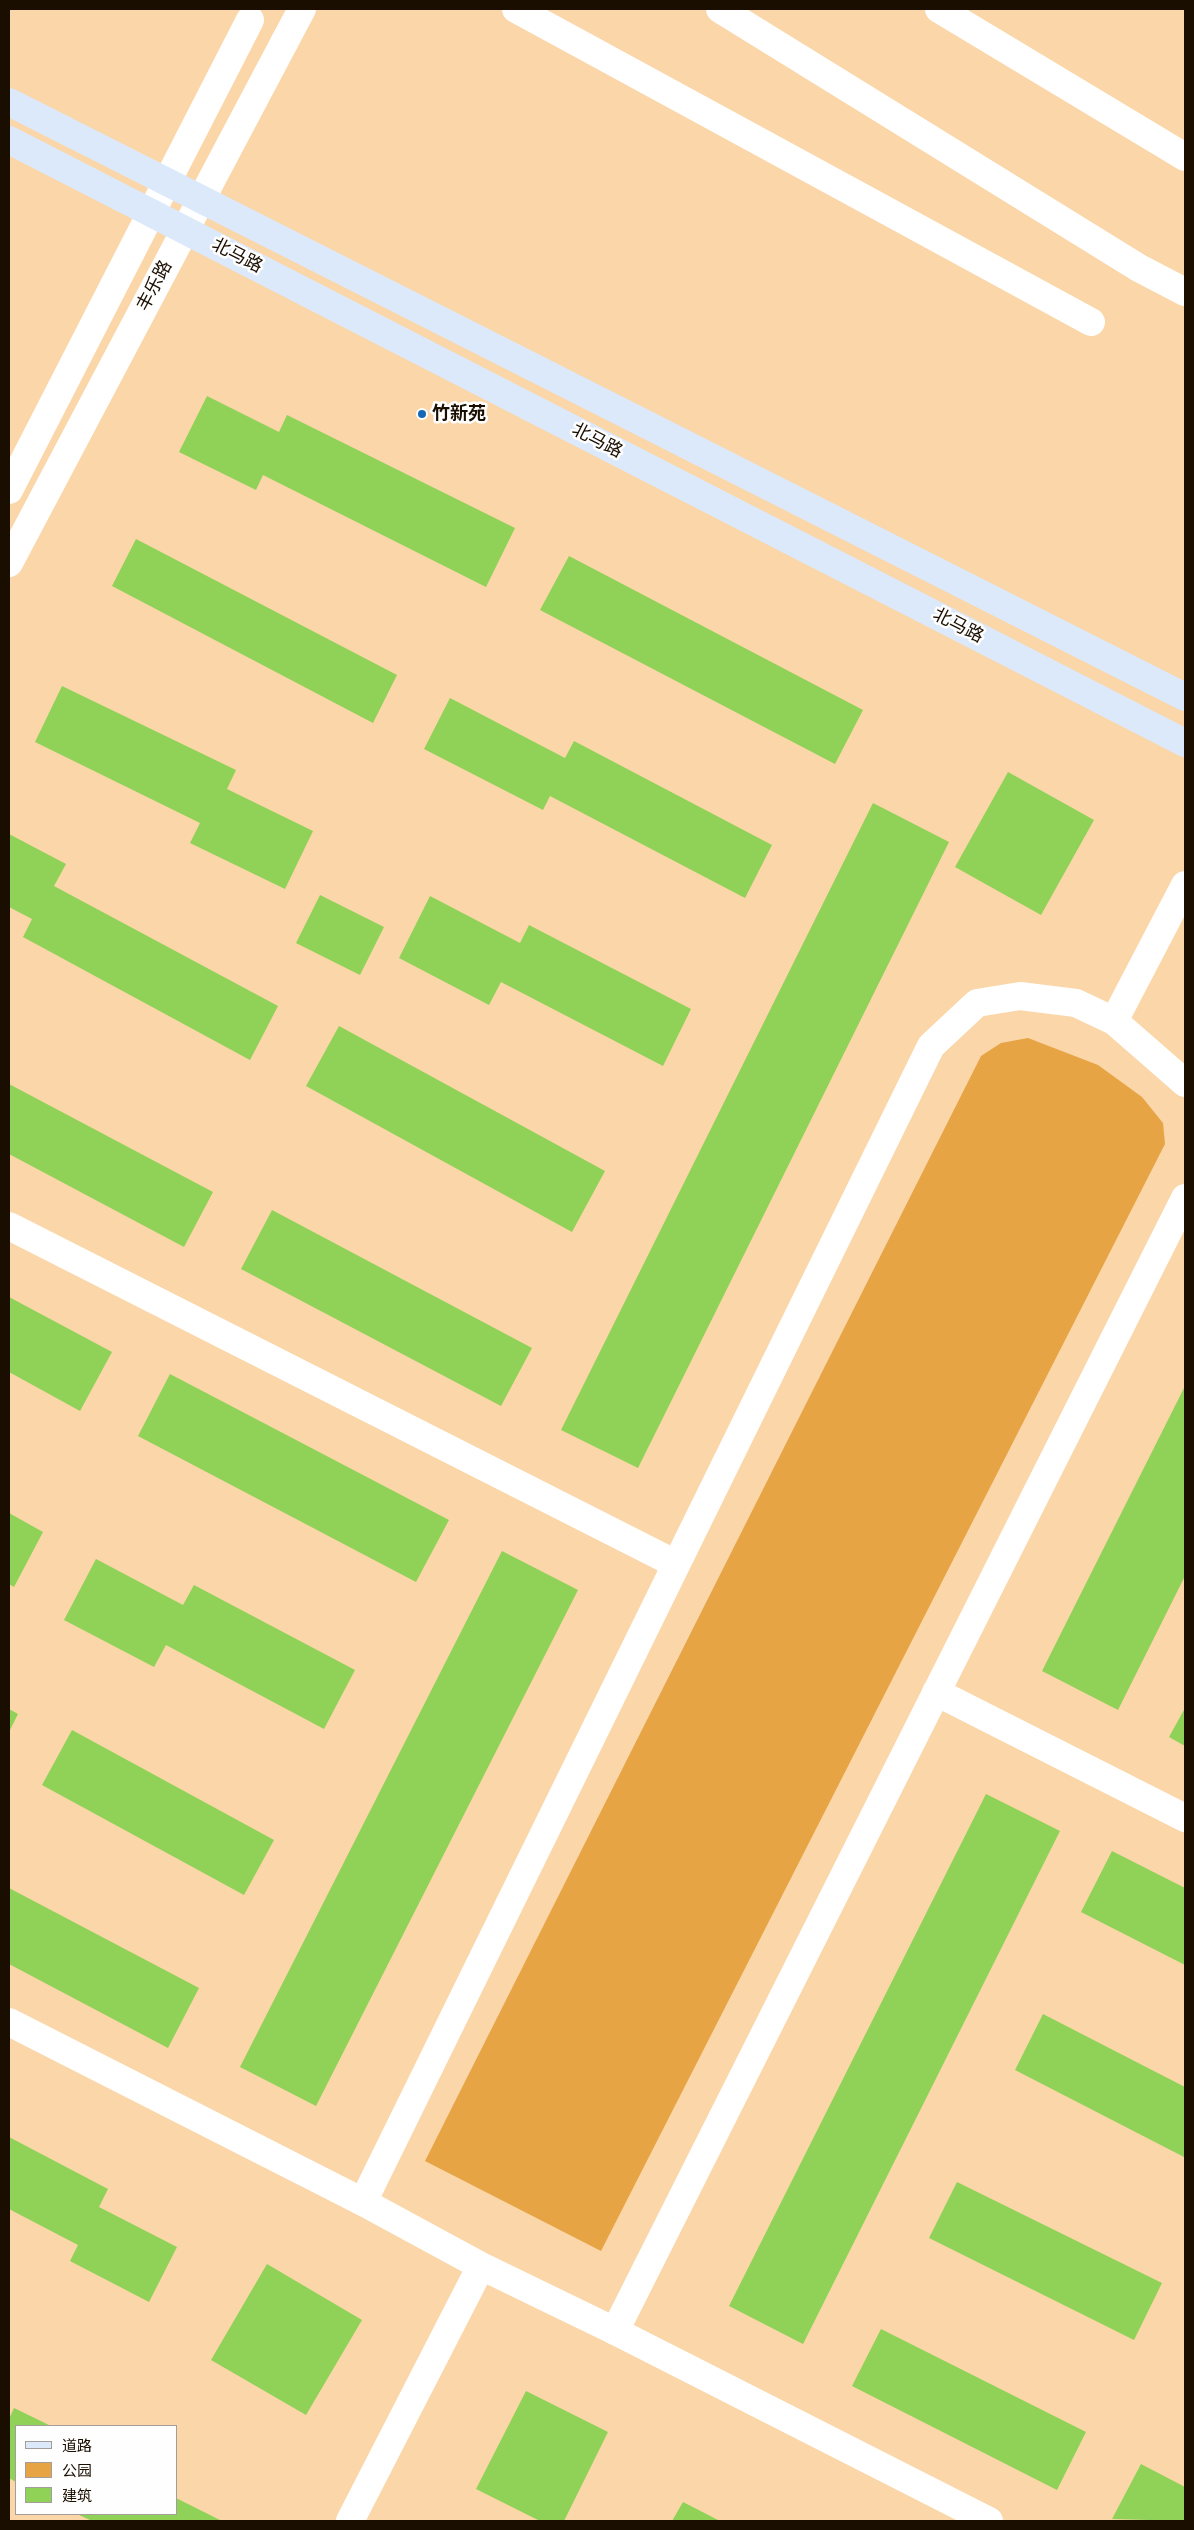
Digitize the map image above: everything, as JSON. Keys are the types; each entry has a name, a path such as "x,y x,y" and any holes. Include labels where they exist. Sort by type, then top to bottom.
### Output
{"main road":[{"name":"北马路","path":"9,102 1185,697"},
{"name":"北马路","path":"9,140 1185,743"}],"street":[{"name":"丰乐路","path":"9,563 302,9"},
{"path":"516,9 1091,322"},
{"path":"720,9 1139,268 1185,292"},
{"path":"939,9 1185,157"},
{"name":"丰乐路","path":"9,490 253,14"},
{"path":"1114,1021 1185,885"},
{"path":"363,2202 931,1046 977,1003 1020,996 1076,1003 1114,1021 1185,1083"},
{"path":"615,2331 1185,1198"},
{"path":"9,1226 676,1564"},
{"path":"936,1692 1185,1818"},
{"path":"9,2022 363,2202 481,2266 615,2331 989,2521"},
{"path":"350,2521 481,2266"}],"green space":[{"path":"1028,1038 1098,1065 1142,1097 1163,1123 1165,1144 601,2251 425,2161 981,1056 1001,1043"}],"building":[{"path":"207,396 279,432 287,415 515,528 486,587 263,475 256,490 179,452"},
{"path":"136,539 397,675 373,723 112,586"},
{"path":"569,556 863,710 835,764 540,610"},
{"path":"62,686 236,770 227,789 313,831 285,889 190,843 200,823 35,742"},
{"path":"450,698 565,758 574,741 772,845 745,898 550,796 543,810 424,749"},
{"path":"1008,772 1094,820 1041,915 955,867"},
{"path":"873,803 949,842 638,1468 561,1430"},
{"path":"9,834 66,864 54,886 278,1006 250,1060 23,937 32,919 9,907"},
{"path":"320,895 384,927 360,975 296,943"},
{"path":"430,896 520,943 529,925 691,1009 663,1066 501,982 489,1005 399,958"},
{"path":"339,1026 605,1171 572,1232 306,1086"},
{"path":"9,1084 213,1192 184,1247 9,1154"},
{"path":"272,1210 532,1348 501,1406 241,1269"},
{"path":"9,1297 112,1352 80,1411 9,1372"},
{"path":"170,1374 449,1520 416,1582 138,1436"},
{"path":"1185,1386 1185,1576 1118,1710 1042,1671"},
{"path":"9,1513 43,1532 14,1587 9,1584"},
{"path":"502,1551 578,1590 316,2106 240,2067"},
{"path":"96,1559 183,1605 194,1585 355,1670 324,1729 166,1645 154,1667 64,1620"},
{"path":"1185,1708 1185,1746 1169,1737"},
{"path":"9,1709 18,1714 9,1732"},
{"path":"72,1730 274,1840 244,1895 42,1785"},
{"path":"986,1794 1060,1831 803,2344 729,2306"},
{"path":"1112,1851 1185,1888 1185,1965 1081,1912"},
{"path":"9,1888 199,1988 168,2048 9,1964"},
{"path":"1043,2014 1185,2087 1184,2157 1015,2070"},
{"path":"9,2137 108,2189 99,2207 177,2247 149,2302 70,2261 78,2245 9,2209"},
{"path":"957,2182 1162,2283 1134,2340 929,2238"},
{"path":"267,2264 362,2320 306,2415 211,2360"},
{"path":"881,2329 1086,2432 1057,2490 852,2386"},
{"path":"526,2391 608,2432 564,2521 540,2521 476,2489"},
{"path":"14,2408 49,2425 15,2425 15,2481 9,2478 9,2419"},
{"path":"1141,2464 1185,2487 1185,2521 1112,2519"},
{"path":"178,2499 222,2521 92,2521 79,2515 178,2515"},
{"path":"683,2502 720,2521 672,2521"}],"place":[{"name":"竹新苑","path":"422,414"}]}
